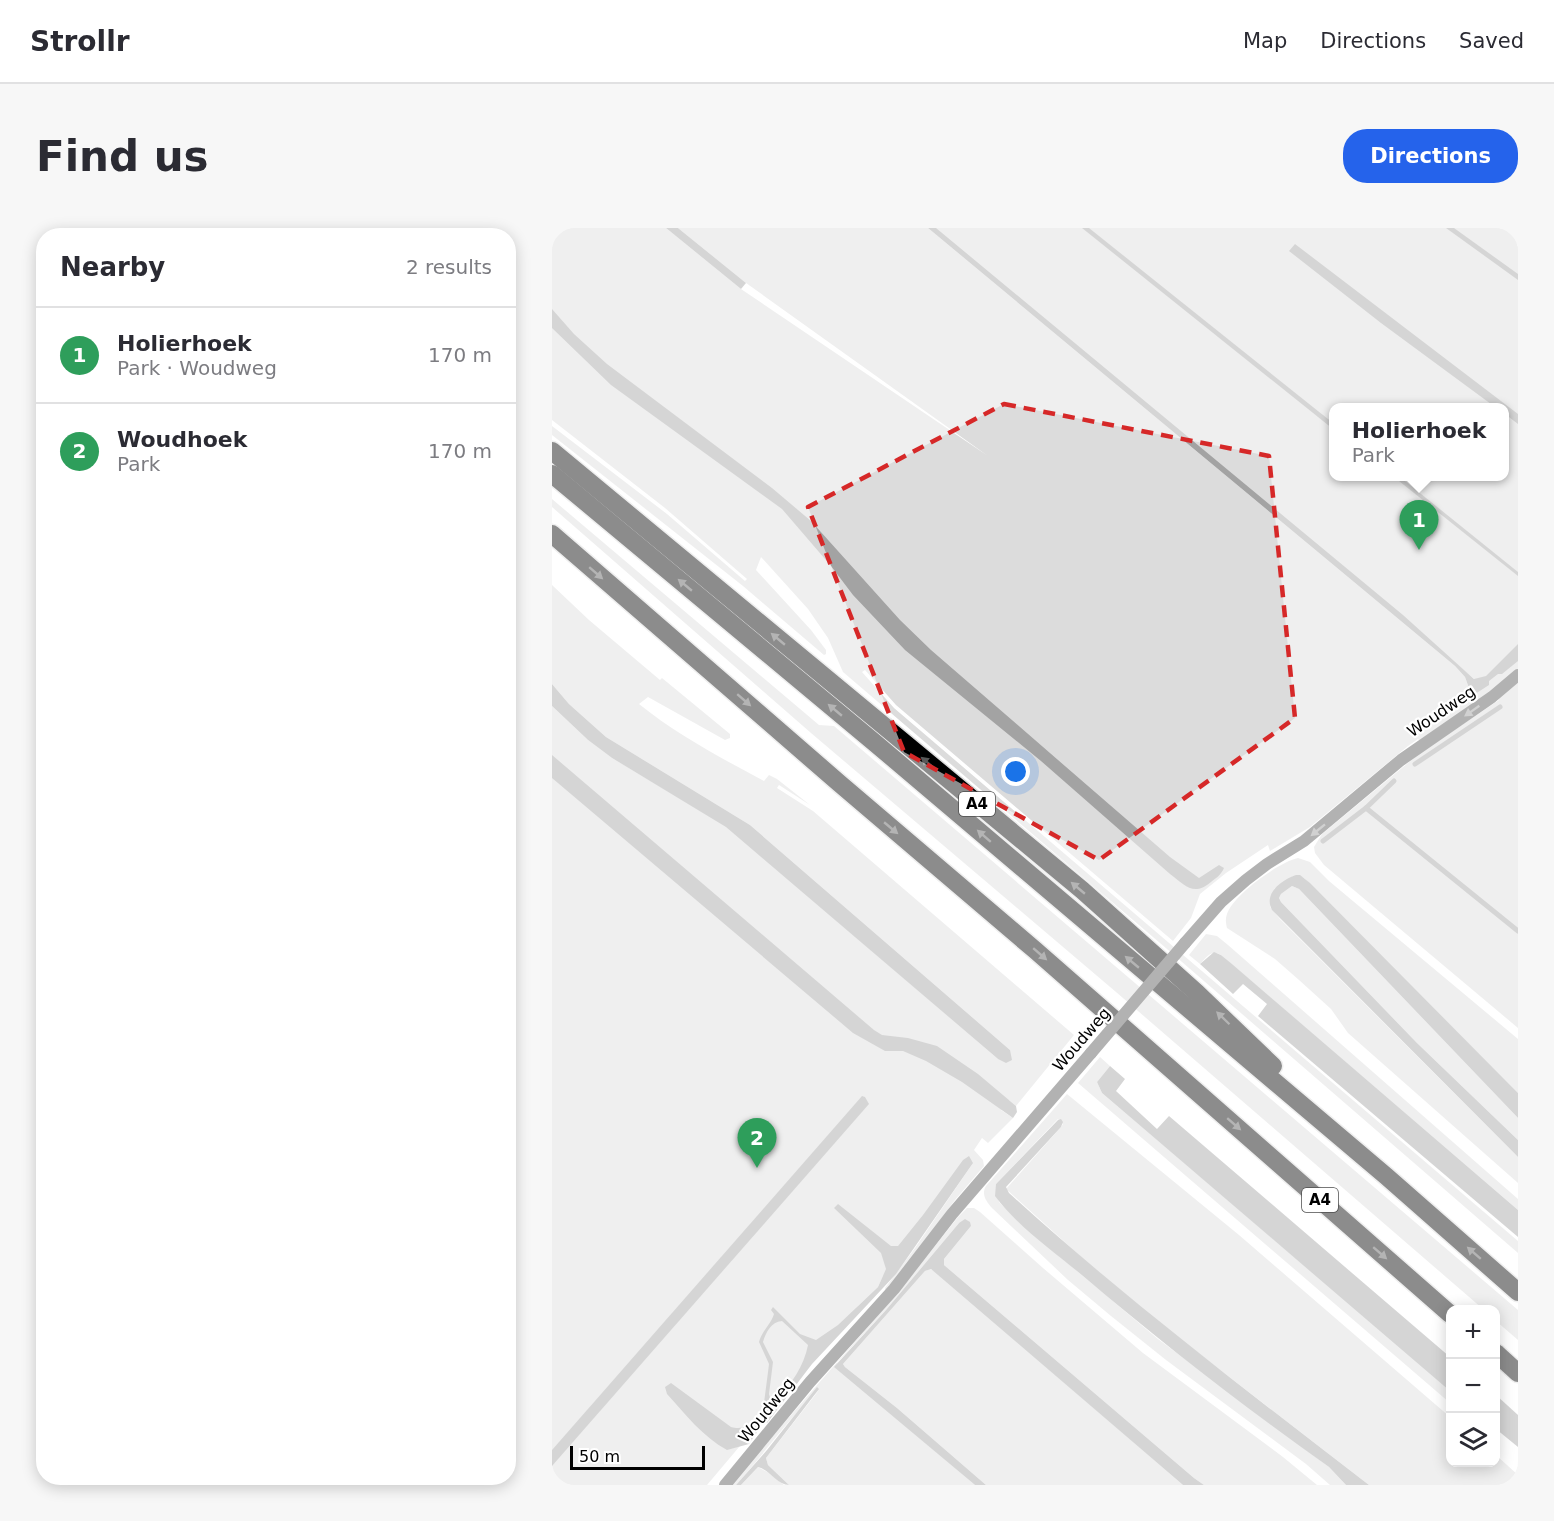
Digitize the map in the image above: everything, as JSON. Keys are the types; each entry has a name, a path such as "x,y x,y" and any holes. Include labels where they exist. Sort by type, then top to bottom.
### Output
{"highway":[{"name":"A4","path":"552,451 1082,890 1197,993 1386,1176"},
{"name":"A4","path":"552,474 875,743 1386,1176 1518,1292"},
{"name":"A4","path":"552,534 1035,950 1446,1310"},
{"path":"1500,1357 1518,1373"}],"street":[{"name":"Woudweg","path":"724,1485 810,1382 894,1289 952,1214 1221,902 1267,864 1304,841 1401,760 1492,697 1518,675"}],"highlighted area":[{"path":"1004,404 1269,456 1295,718 1099,860 904,752 808,507"}],"shaded area":[{"path":"552,228 666,228 741,289 988,456 746,283 678,228 928,228 1455,666 1465,677 1469,688 1455,709 1484,687 933,228 1518,228 1518,1028 1324,865 1315,853 1314,847 1322,834 1420,753 1499,700 1491,693 1421,742 1418,739 1408,746 1310,827 1270,851 1268,845 1226,873 1200,894 1191,918 1173,941 896,705 865,670 862,672 894,708 1518,1241 1518,1253 843,672 828,638 808,609 761,557 756,570 811,630 826,650 826,654 824,655 743,586 552,435 552,426 667,514 745,581 747,579 665,508 552,420"},
{"path":"666,228 678,228 746,283 741,289"},
{"path":"928,228 936,228 1403,615 1474,679 1486,676 1518,644 1518,661 1489,681 1489,685 1452,709 1448,704 1469,688 1465,677 1455,666"},
{"path":"1082,228 1089,228 1329,420 1329,426"},
{"path":"1446,228 1454,228 1518,274 1518,280"},
{"path":"1295,244 1504,403 1490,403 1381,323 1289,251"},
{"path":"552,309 574,334 607,364 772,488 811,521 900,620 931,650 1170,857 1199,878 1219,865 1224,868 1220,874 1199,889 1189,888 1041,761 905,650 853,595 782,509 611,385 552,328"},
{"path":"1509,407 1518,414 1518,424 1509,417"},
{"path":"1399,481 1405,481 1518,572 1518,576"},
{"path":"552,499 819,725 834,726 1518,1310 1518,1340 1500,1324 1500,1305 1478,1305 1116,992 811,733 552,507"},
{"path":"552,585 589,620 660,680 662,678 730,734 730,738 725,740 648,697 639,704 683,735 764,781 769,775 777,779 810,805 779,785 777,788 813,811 1074,1035 1016,1106 1009,1100 1001,1110 1013,1118 988,1143 982,1138 974,1150 983,1160 984,1166 955,1200 886,1292 885,1288 973,1163 883,1276 878,1287 858,1306 707,1485 552,1485 552,706 588,740 612,758 726,826 998,1059 1010,1050 750,825 606,737 569,704 552,684"},
{"path":"552,684 569,704 606,737 750,825 1010,1050 1012,1060 1006,1063 998,1059 726,827 612,758 588,740 552,706"},
{"path":"552,755 874,1030 882,1035 908,1038 937,1046 978,1074 1016,1106 1017,1112 1013,1118 962,1082 926,1061 903,1051 885,1051 853,1033 552,778"},
{"path":"1298,858 1310,862 1329,881 1518,1039 1518,1093 1304,878 1293,876 1274,889 1270,907 1280,919 1518,1157 1518,1183 1348,1033 1331,1009 1299,980 1275,959 1227,928 1227,914 1231,906 1247,889 1269,872"},
{"path":"1296,875 1300,875 1310,883 1518,1093 1518,1118 1299,889 1292,886 1281,894 1279,898 1281,902 1417,1043 1518,1140 1518,1157 1272,910 1270,898 1275,888"},
{"path":"1292,886 1299,889 1518,1118 1518,1140 1417,1043 1281,902 1279,898 1281,894"},
{"path":"1206,934 1217,936 1228,945 1518,1199 1518,1210 1221,955 1214,953 1200,964 1189,955"},
{"path":"1214,952 1232,964 1518,1210 1518,1237 1258,1016 1267,1004 1243,984 1233,994 1200,964"},
{"path":"1100,1057 1110,1066 1097,1082 1102,1093 1446,1387 1446,1400 1078,1083"},
{"path":"1110,1066 1125,1079 1116,1091 1157,1129 1169,1116 1446,1354 1446,1388 1102,1093 1097,1082"},
{"path":"1067,1094 1239,1235 1446,1414 1446,1467 1500,1467 1500,1459 1518,1475 1518,1485 1369,1485 1166,1328 1089,1264 1006,1189 1061,1127 1063,1124 1058,1119 996,1184 999,1202 1021,1224 1158,1339 1329,1467 1346,1485 1330,1485 1306,1464 1111,1316 1068,1280 992,1208 984,1195 986,1186"},
{"path":"862,1096 869,1104 552,1466 552,1450"},
{"path":"1061,1119 1063,1122 1061,1127 1006,1187 1009,1193 1141,1306 1369,1485 1346,1485 1329,1467 1143,1326 1036,1238 1004,1207 995,1196 996,1184"},
{"path":"969,1156 973,1163 896,1274 812,1364 767,1423 764,1422 749,1444 727,1450 718,1445 695,1425 667,1394 665,1387 671,1383 731,1427 753,1427 762,1418 769,1364 759,1342 773,1318 774,1314 771,1310 773,1307 800,1334 816,1340 838,1325 878,1287 886,1269 881,1253 834,1208 838,1204 891,1246 898,1246 963,1160","holes":["782,1321 808,1345 792,1381 777,1400 771,1401 769,1394 773,1362 763,1342 767,1331 772,1325"]},
{"path":"967,1208 974,1208 980,1212 1143,1353 1317,1485 1204,1485 1194,1478 944,1265 944,1259 971,1226 959,1223 886,1310 837,1363 837,1368 975,1485 789,1485 768,1465 766,1458 819,1390 736,1485 730,1485 900,1290"},
{"path":"965,1219 970,1222 971,1226 944,1259 944,1265 1204,1485 1183,1485 931,1269 925,1271 843,1364 986,1485 975,1485 834,1367 886,1310 959,1223"},
{"path":"930,1269 1183,1485 986,1485 897,1408 845,1367 843,1364 925,1271"},
{"path":"817,1387 819,1389 766,1458 768,1465 789,1485 781,1483 758,1467 741,1485 736,1485 767,1450"},
{"path":"1500,1399 1518,1415 1518,1447 1500,1432"},
{"path":"758,1467 769,1473 784,1485 741,1485"}],"waterway":[{"path":"1415,764 1500,707"},
{"path":"1323,841 1366,808 1394,781"},
{"path":"1366,808 1518,931"}],"place":[{"name":"Holierhoek","path":"1419,550"},
{"name":"Woudhoek","path":"757,1168"}]}
